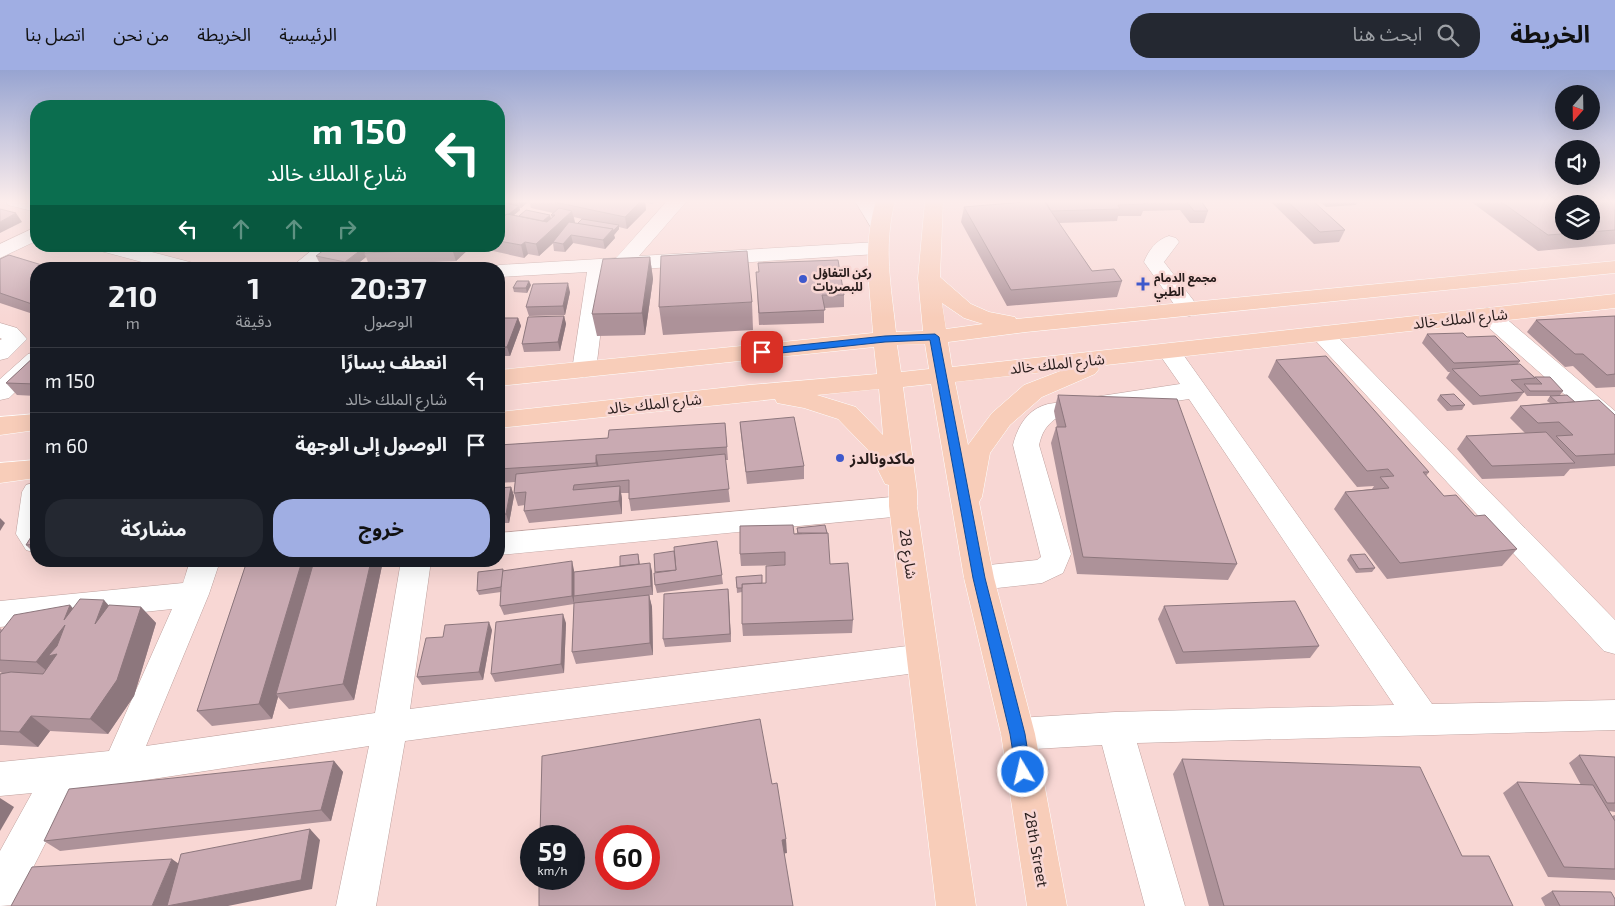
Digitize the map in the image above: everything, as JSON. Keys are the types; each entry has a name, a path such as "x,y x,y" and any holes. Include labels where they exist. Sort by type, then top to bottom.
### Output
{"main road":[{"name":"شارع 28","path":"878,240 889,379 956,906"},
{"name":"28th Street","path":"931,240 929,278 941,376 979,578 1018,734 1047,906"},
{"path":"505,377 885,339 935,337 1026,325 1615,267"},
{"path":"929,278 959,308 983,319 1026,325"},
{"path":"822,346 853,339 867,326 882,300"},
{"name":"شارع الملك خالد","path":"505,419 889,379 941,376 1615,301"},
{"path":"966,510 978,452 1000,418 1033,391 1084,370 1134,355"},
{"path":"749,393 807,400 847,413 878,445 903,498"},
{"path":"0,426 30,423"},
{"path":"0,473 30,470"}],"street":[{"path":"0,252 23,240"},
{"path":"622,263 640,240"},
{"path":"505,270 622,263 755,240"},
{"path":"1169,242 1156,256 1154,262 1189,309"},
{"path":"118,252 142,262"},
{"path":"145,262 160,252"},
{"path":"308,262 322,252"},
{"path":"584,370 598,264"},
{"path":"1488,315 1615,425"},
{"path":"0,330 9,333 15,339 0,352"},
{"path":"1322,334 1615,640"},
{"path":"1169,351 1424,720"},
{"path":"0,392 30,364"},
{"path":"979,578 1042,571 1051,568 1056,561 1056,554 1026,444 1029,429 1036,421 1048,412 1196,390"},
{"path":"505,543 903,498"},
{"path":"120,767 194,594 203,567"},
{"path":"356,906 390,727 415,567"},
{"path":"0,614 194,594"},
{"path":"0,779 120,767 390,727 923,658"},
{"path":"1018,734 1116,728 1615,716"},
{"path":"1116,728 1165,906"},
{"path":"0,890 62,773"}],"building":[{"path":"505,240 540,240 536,244 525,242 521,245 505,242"},
{"path":"555,240 567,240 563,244 553,242"},
{"path":"983,240 1071,240 1092,271 1114,269 1122,281 1011,290"},
{"path":"747,251 752,302 659,307 661,256"},
{"path":"321,252 358,252 345,262 316,256"},
{"path":"9,255 32,262 30,262 30,303 0,293 0,259"},
{"path":"650,257 642,313 592,314 603,259"},
{"path":"838,260 844,295 822,295 825,310 759,313 756,272 759,272 758,263"},
{"path":"517,281 529,281 526,288 513,288"},
{"path":"568,283 563,306 526,307 533,284"},
{"path":"564,316 558,342 522,344 528,317"},
{"path":"1615,316 1615,374 1607,375 1583,354 1575,354 1536,320"},
{"path":"505,318 518,318 507,347 505,347"},
{"path":"1463,333 1467,337 1495,336 1520,361 1454,363 1427,334"},
{"path":"1326,356 1429,472 1423,472 1444,496 1456,495 1475,516 1485,515 1517,549 1400,563 1345,492 1389,488 1380,477 1394,476 1388,469 1367,471 1276,360"},
{"path":"30,361 30,384 6,383"},
{"path":"1520,364 1535,378 1511,380 1524,392 1480,396 1452,369"},
{"path":"1535,377 1550,377 1563,391 1530,391 1524,384 1542,384"},
{"path":"1454,394 1465,405 1451,406 1440,395"},
{"path":"1058,395 1177,399 1237,564 1083,557 1056,427 1066,427"},
{"path":"1567,395 1575,402 1558,403 1550,396"},
{"path":"1599,400 1615,415 1615,454 1576,456 1556,436 1573,435 1559,422 1538,423 1520,406"},
{"path":"794,417 804,466 746,472 740,422"},
{"path":"725,423 727,447 596,455 596,463 505,469 505,445 608,438 609,430"},
{"path":"1546,432 1575,463 1492,466 1466,436"},
{"path":"725,454 729,489 629,499 629,480 574,485 573,490 620,486 619,501 524,511 526,492 514,493 516,474"},
{"path":"511,487 505,514 505,488"},
{"path":"793,525 794,534 828,533 830,564 848,563 853,620 742,624 742,584 766,583 766,566 785,565 785,552 740,554 740,526"},
{"path":"825,525 827,533 798,533 797,528"},
{"path":"717,541 722,575 655,585 654,573 676,570 674,547"},
{"path":"674,551 676,570 655,572 654,554"},
{"path":"638,554 639,564 620,566 620,556"},
{"path":"1365,554 1375,568 1359,569 1350,555"},
{"path":"572,561 572,596 500,606 502,571"},
{"path":"650,563 651,586 574,596 574,572"},
{"path":"245,567 300,567 259,704 197,711"},
{"path":"312,567 370,567 343,684 276,694"},
{"path":"503,569 501,587 477,591 478,572"},
{"path":"762,575 762,583 742,584 742,588 737,588 736,577"},
{"path":"728,589 730,634 663,639 664,594"},
{"path":"649,595 650,643 572,652 574,603"},
{"path":"80,599 104,600 95,624 109,605 141,607 117,680 90,719 31,716 19,732 0,731 0,674 11,672 43,674 57,654 48,656 57,646 65,625 36,662 0,660 0,633 14,615 70,605 64,620"},
{"path":"1295,601 1319,646 1183,652 1164,606"},
{"path":"563,614 561,664 491,674 496,622"},
{"path":"489,622 479,672 417,677 426,638 443,637 445,625"},
{"path":"760,719 772,784 777,783 786,839 782,840 793,906 539,906 539,890 585,890 585,825 540,825 542,756"},
{"path":"1579,755 1615,757 1615,803 1607,803"},
{"path":"1182,759 1420,767 1462,856 1489,856 1513,906 1224,906"},
{"path":"334,761 321,810 44,841 69,789"},
{"path":"1517,782 1593,785 1615,821 1615,869 1564,867"},
{"path":"310,829 301,880 167,906 181,854"},
{"path":"172,859 152,906 11,906 32,867"},
{"path":"1552,891 1611,892 1615,899 1615,906 1560,906"}],"place":[{"name":"ركن التفاؤل للبصريات","path":"803,279"},
{"name":"مجمع الدمام الطبي","path":"1143,284"},
{"name":"ماكدونالدز","path":"840,458"}],"route":[{"path":"762,352 885,339 935,337 979,578 1018,734 1023,772"}]}
